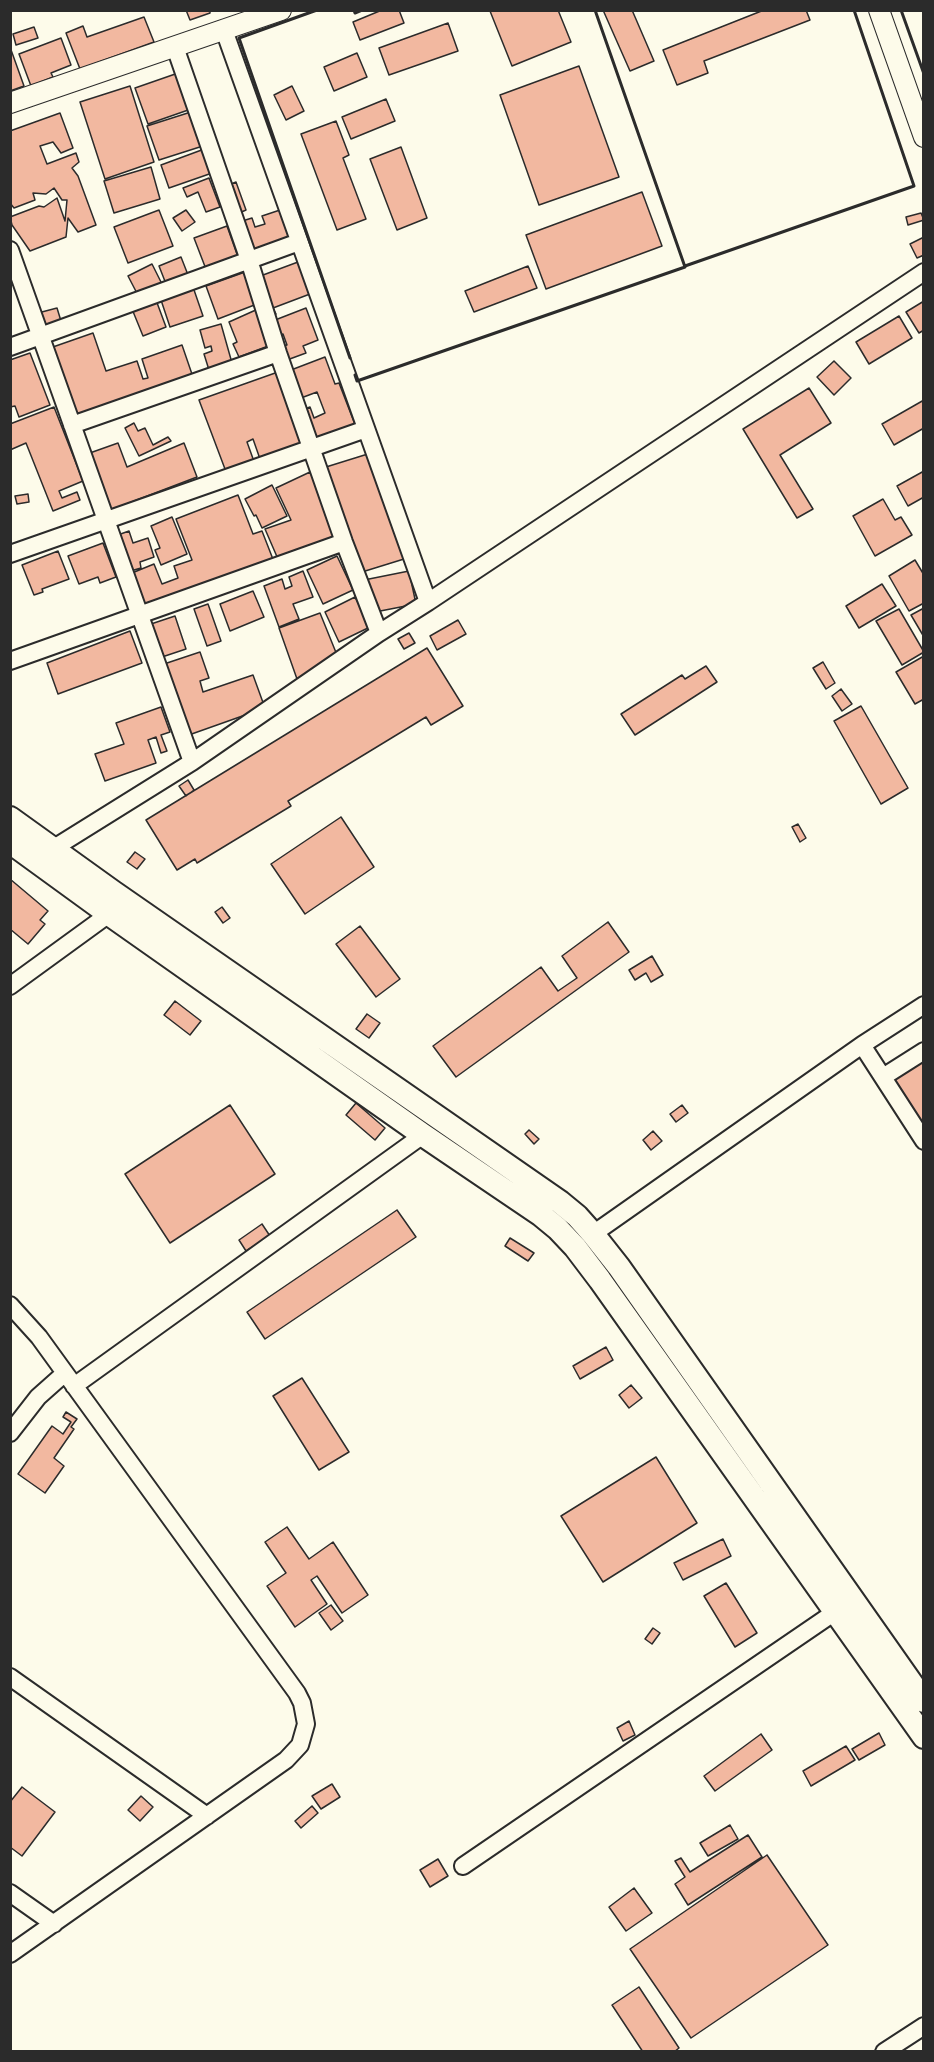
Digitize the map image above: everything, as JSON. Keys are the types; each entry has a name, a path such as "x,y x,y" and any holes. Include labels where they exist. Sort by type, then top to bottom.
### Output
{"main road":[{"path":"11,827 109,914 423,1135 541,1215 575,1247 924,1737"},
{"path":"44,854 560,1202 593,1234 924,1701"}],"street":[{"path":"10,103 281,10"},
{"path":"879,10 924,137"},
{"path":"224,30 428,602"},
{"path":"175,47 249,260 278,353 344,542 379,633"},
{"path":"10,347 299,242"},
{"path":"10,250 192,762"},
{"path":"44,854 192,762 379,633 924,272"},
{"path":"72,425 278,353"},
{"path":"10,554 366,429"},
{"path":"10,661 344,542"},
{"path":"10,986 109,914"},
{"path":"593,1234 862,1045 924,1005"},
{"path":"862,1045 924,1141"},
{"path":"883,1077 924,1051"},
{"path":"10,1433 38,1397 70,1380 423,1135"},
{"path":"10,1305 39,1337 302,1703 306,1724 304,1735 294,1753 10,1954"},
{"path":"463,1866 835,1612"},
{"path":"10,1677 207,1816"},
{"path":"10,1893 54,1924"},
{"path":"884,2052 924,2026"}],"building":[{"path":"186,10 210,10 210,13 190,20"},
{"path":"382,10 399,10 404,23 360,40 353,22"},
{"path":"558,10 571,42 512,66 490,11"},
{"path":"603,10 632,10 654,61 630,71"},
{"path":"764,10 806,10 810,20 704,61 708,73 677,85 663,50"},
{"path":"144,17 154,42 80,69 66,33 83,26 87,37"},
{"path":"448,23 458,51 389,75 379,48"},
{"path":"34,27 38,38 16,45 13,34"},
{"path":"61,38 71,65 51,73 53,77 31,86 19,54"},
{"path":"10,47 24,86 10,91"},
{"path":"357,53 367,77 334,91 324,67"},
{"path":"579,66 619,177 539,205 500,95"},
{"path":"181,72 194,108 148,124 135,88"},
{"path":"130,86 154,162 105,179 80,102"},
{"path":"292,86 304,111 286,120 274,95"},
{"path":"386,99 395,121 351,139 342,117"},
{"path":"194,111 206,145 159,160 147,126"},
{"path":"60,113 73,148 61,153 53,142 40,146 47,164 76,153 79,162 72,168 78,176 96,225 78,232 68,218 66,237 30,251 12,225 10,217 39,206 44,207 57,198 65,221 67,200 62,200 54,188 46,194 33,193 35,200 14,208 10,203 10,131"},
{"path":"336,121 349,155 343,158 366,219 337,230 301,134"},
{"path":"401,147 427,218 397,230 370,159"},
{"path":"207,148 215,172 169,188 161,165"},
{"path":"151,167 160,199 114,213 104,181"},
{"path":"209,178 220,207 206,212 198,192 187,197 183,188"},
{"path":"236,182 246,210 237,214 239,222 252,218 255,227 265,224 262,216 286,208 297,241 245,259 221,188"},
{"path":"642,192 662,246 546,289 526,235"},
{"path":"159,210 173,246 128,263 114,227"},
{"path":"186,210 195,222 182,231 173,218"},
{"path":"921,213 924,220 908,225 906,217"},
{"path":"227,226 238,257 209,277 194,238"},
{"path":"924,237 924,255 917,258 910,244"},
{"path":"181,257 190,280 168,289 159,266"},
{"path":"298,262 310,294 273,308 276,314 270,316 255,278"},
{"path":"152,264 165,290 141,301 128,276"},
{"path":"528,266 537,288 474,312 465,291"},
{"path":"245,272 257,304 218,319 206,286"},
{"path":"193,287 203,316 170,327 160,297"},
{"path":"156,300 166,327 143,336 132,309"},
{"path":"924,301 924,330 919,333 906,312"},
{"path":"57,308 61,321 41,326 38,313"},
{"path":"306,308 318,340 303,346 306,353 287,360 283,346 287,345 283,334 276,337 270,322"},
{"path":"258,309 271,345 239,357 233,344 237,342 229,322"},
{"path":"899,316 912,338 869,364 856,342"},
{"path":"221,324 232,363 209,370 204,354 212,351 211,346 205,348 200,330"},
{"path":"93,333 106,371 137,361 143,379 148,378 142,359 182,345 194,380 76,421 50,348"},
{"path":"30,353 50,405 19,417 15,406 10,407 10,360"},
{"path":"325,357 335,384 339,383 356,427 314,443 302,410 310,407 314,418 325,413 317,392 301,398 291,370"},
{"path":"834,361 851,378 834,395 817,377"},
{"path":"278,372 305,443 260,459 253,439 247,442 256,467 228,477 199,400"},
{"path":"809,388 831,423 780,455 813,509 797,518 743,429"},
{"path":"924,400 924,428 894,445 882,424"},
{"path":"54,407 83,481 59,491 62,498 77,492 80,500 53,511 26,443 10,450 10,424"},
{"path":"134,423 138,431 145,428 153,445 168,437 171,441 139,456 125,428"},
{"path":"118,443 127,467 184,443 197,477 108,511 87,454"},
{"path":"371,453 404,559 362,572 347,524 343,525 326,467"},
{"path":"924,471 924,497 908,506 897,486"},
{"path":"310,472 344,545 281,566 265,529 291,520 276,488"},
{"path":"272,485 287,516 262,528 245,499"},
{"path":"28,494 29,502 17,504 15,496"},
{"path":"238,495 253,534 262,531 276,567 141,610 127,575 154,564 162,584 178,578 174,566 192,560 176,519"},
{"path":"883,499 895,520 901,517 912,535 875,556 853,516"},
{"path":"172,517 187,554 161,565 155,550 160,548 151,526"},
{"path":"129,531 133,543 148,538 154,557 140,562 141,568 127,572 115,536"},
{"path":"103,543 116,577 100,583 98,577 79,584 68,556"},
{"path":"58,551 69,579 42,589 43,592 34,595 22,565"},
{"path":"337,556 353,590 323,604 307,570"},
{"path":"915,560 924,575 924,603 909,611 889,576"},
{"path":"303,571 313,597 293,604 299,619 279,627 264,586 282,579 285,589 292,586 289,577"},
{"path":"409,571 416,604 370,613 364,580"},
{"path":"882,584 896,606 859,628 846,606"},
{"path":"253,591 264,617 230,631 220,604"},
{"path":"355,597 370,627 339,642 325,612"},
{"path":"208,604 221,641 207,646 194,609"},
{"path":"924,608 924,637 911,615"},
{"path":"899,609 924,652 902,665 876,621"},
{"path":"320,613 337,655 297,679 279,628"},
{"path":"175,616 186,649 156,659 145,626"},
{"path":"458,620 466,634 437,650 430,636"},
{"path":"130,631 142,663 58,694 47,663"},
{"path":"409,633 415,643 404,649 398,639"},
{"path":"427,648 463,706 431,725 426,717 288,801 291,806 197,863 195,859 177,870 146,820"},
{"path":"200,652 209,678 200,681 203,692 253,675 265,708 186,736 161,665"},
{"path":"924,656 924,699 915,704 896,672"},
{"path":"823,662 835,683 826,689 813,668"},
{"path":"706,666 717,682 635,735 621,714 682,675 685,679"},
{"path":"841,689 852,704 842,711 832,696"},
{"path":"861,706 908,788 881,804 834,721"},
{"path":"161,707 170,732 161,735 167,751 161,753 156,737 148,740 156,763 105,781 95,754 124,744 116,723"},
{"path":"188,780 194,790 186,796 179,786"},
{"path":"341,817 374,867 305,914 271,864"},
{"path":"798,824 806,838 800,842 792,827"},
{"path":"135,852 145,859 137,869 127,862"},
{"path":"10,879 48,911 40,920 45,924 28,944 10,929"},
{"path":"222,907 230,918 223,923 215,912"},
{"path":"608,922 629,952 456,1077 433,1046 541,967 558,991 577,978 562,956"},
{"path":"360,926 400,979 376,997 336,944"},
{"path":"652,956 663,975 651,982 646,973 635,980 629,970"},
{"path":"175,1001 201,1021 190,1035 164,1015"},
{"path":"367,1014 380,1023 369,1038 356,1029"},
{"path":"924,1058 924,1131 891,1077"},
{"path":"356,1103 385,1128 375,1140 346,1115"},
{"path":"230,1105 275,1174 170,1243 125,1174"},
{"path":"682,1105 688,1113 676,1122 670,1114"},
{"path":"529,1130 539,1139 534,1144 525,1134"},
{"path":"653,1131 662,1141 651,1150 643,1140"},
{"path":"397,1210 416,1237 265,1339 247,1312"},
{"path":"262,1224 270,1236 246,1251 239,1240"},
{"path":"510,1238 534,1253 528,1261 505,1246"},
{"path":"606,1347 613,1360 580,1379 573,1366"},
{"path":"302,1378 349,1452 319,1470 273,1396"},
{"path":"631,1385 642,1398 629,1408 619,1395"},
{"path":"66,1412 77,1419 71,1427 74,1429 54,1458 64,1466 45,1493 18,1474 52,1426 63,1434 71,1422 63,1417"},
{"path":"656,1457 697,1523 603,1582 561,1516"},
{"path":"287,1527 309,1559 333,1542 368,1595 342,1613 317,1576 311,1580 327,1604 295,1627 267,1586 286,1573 265,1542"},
{"path":"723,1539 731,1556 683,1580 674,1563"},
{"path":"726,1583 757,1633 735,1647 704,1596"},
{"path":"331,1605 343,1621 331,1630 319,1613"},
{"path":"653,1628 660,1633 652,1644 645,1639"},
{"path":"629,1721 635,1735 623,1741 617,1728"},
{"path":"879,1733 885,1745 859,1760 852,1749"},
{"path":"761,1734 772,1750 715,1791 704,1776"},
{"path":"846,1746 855,1760 811,1786 803,1771"},
{"path":"332,1784 340,1797 321,1809 312,1796"},
{"path":"22,1787 55,1812 22,1856 10,1847 10,1802"},
{"path":"141,1796 153,1807 140,1821 128,1810"},
{"path":"312,1806 318,1813 301,1828 295,1821"},
{"path":"730,1825 738,1839 708,1856 700,1843"},
{"path":"748,1835 762,1857 688,1905 675,1884 685,1877 675,1861 681,1858 690,1872"},
{"path":"767,1855 828,1945 691,2038 630,1949"},
{"path":"438,1859 448,1876 430,1887 420,1870"},
{"path":"634,1888 652,1913 626,1931 609,1907"},
{"path":"639,1987 679,2048 674,2052 643,2052 612,2005"}],"wall":[{"path":"317,10 239,38 350,358"},
{"path":"354,10 355,13 362,10"},
{"path":"355,375 357,381 685,267 595,10"},
{"path":"685,266 914,186 854,10"},
{"path":"901,10 924,74"}]}
